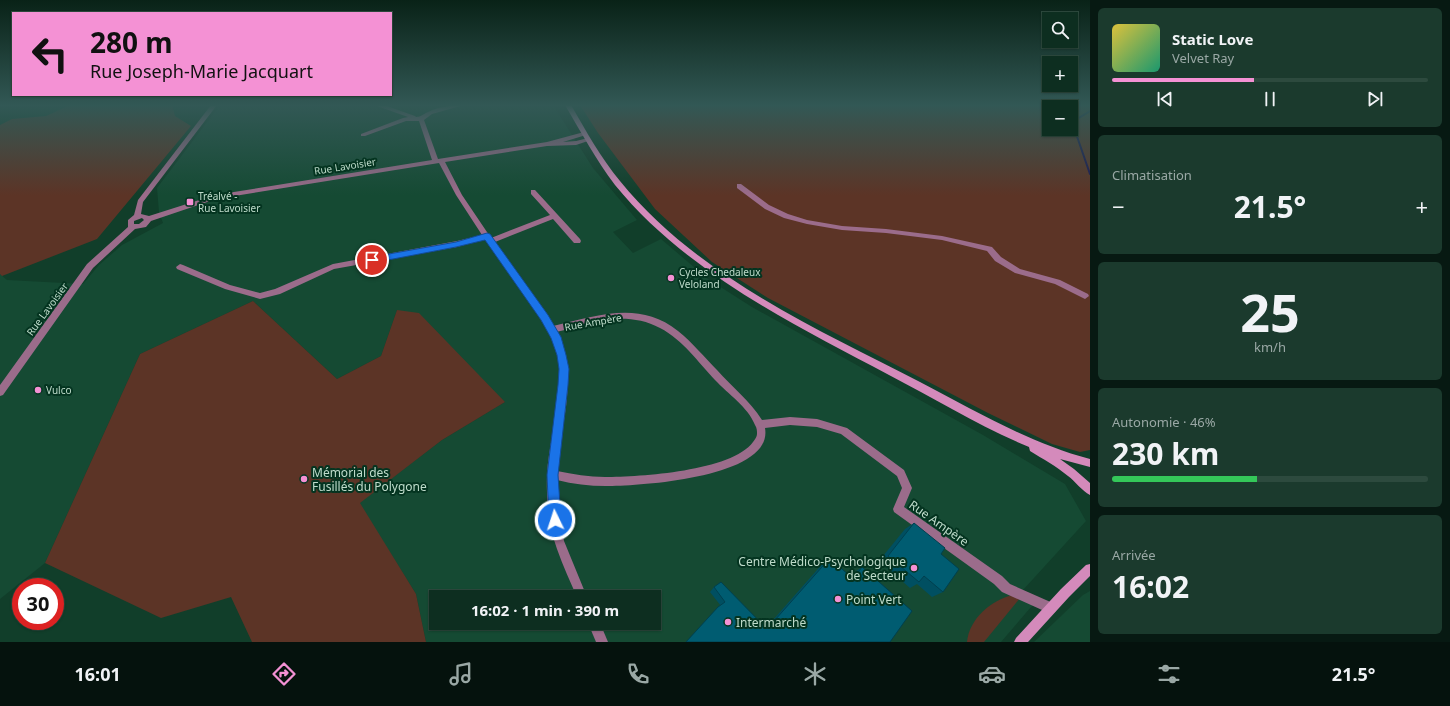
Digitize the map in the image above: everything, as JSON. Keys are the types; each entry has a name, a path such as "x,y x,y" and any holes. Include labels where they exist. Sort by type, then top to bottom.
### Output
{"main road":[{"path":"586,137 606,168 625,193 676,242 715,271 777,310 1005,431 1064,467 1082,481 1090,490"},
{"path":"1005,431 1064,457 1090,463"},
{"path":"1020,642 1090,569"}],"street":[{"path":"133,227 130,222 137,216 140,202 191,135"},
{"path":"427,135 438,162 459,195 556,337 564,369 552,475 555,520 561,548 579,590"},
{"name":"Rue Lavoisier","path":"0,392 90,266 133,227 143,225 148,219 215,197 547,144 576,143 586,137"},
{"path":"739,186 767,207 786,216 807,222 842,228 886,231 942,238 989,249 998,259 1018,271 1057,282 1085,296"},
{"path":"533,192 576,242"},
{"path":"137,216 145,216 148,219"},
{"path":"180,267 228,287 260,296 277,292 333,267 488,238 554,216"},
{"name":"Rue Ampère","path":"551,330 606,317 631,316 652,321 669,329 687,345 746,406 760,424 790,420 817,422 844,431 901,472 907,488 898,510 998,580 1006,588 1016,591 1051,608"},
{"path":"552,475 589,481 613,481 688,475 719,468 757,447 761,436 760,424"},
{"path":"597,630 602,642"}],"shaded area":[{"path":"0,135 184,135 97,239 2,276 0,274"},
{"path":"197,135 572,135 593,168 637,220 613,232 633,253 661,239 708,279 752,307 983,435 1065,484 1086,521 1023,590 1040,600 1031,607 1001,642 426,642 416,594 359,503 442,440 505,402 397,310 381,356 337,379 253,301 140,354 45,563 26,578 12,578 12,589 0,599 0,274 7,280 83,284 99,265 122,245 163,223 159,212 157,188"},
{"path":"599,135 1090,135 1090,450 1080,452 1052,444 988,413 768,298 712,262 655,209"},
{"path":"253,301 337,379 381,356 397,310 419,313 505,402 442,440 360,503 416,594 426,642 252,642 231,597 161,618 45,563 140,354"},
{"path":"1090,591 1090,642 1034,642 1083,595"},
{"path":"1013,595 1020,598 984,642 967,642 972,626 982,612 997,601"}],"building":[{"name":"Centre Médico-Psychologique de Secteur","path":"914,523 945,548 941,554 959,569 943,592 924,576 919,582 888,556"},
{"name":"Point Vert","path":"830,558 853,579 862,567 912,611 890,642 686,642 718,607 725,602 714,587 721,582 767,629"}],"waterway":[{"path":"1076,135 1090,174"}],"place":[{"name":"Tréalvé - Rue Lavoisier","path":"190,202"},
{"name":"Cycles Chedaleux Veloland","path":"671,278"},
{"name":"Vulco","path":"38,390"},
{"name":"Mémorial des Fusillés du Polygone","path":"304,479"},
{"name":"Centre Médico-Psychologique de Secteur","path":"914,568"},
{"name":"Point Vert","path":"838,599"},
{"name":"Intermarché","path":"728,622"}],"route":[{"path":"372,260 456,244 487,236 556,337 561,355 564,369 563,385 552,475 555,520"}]}
